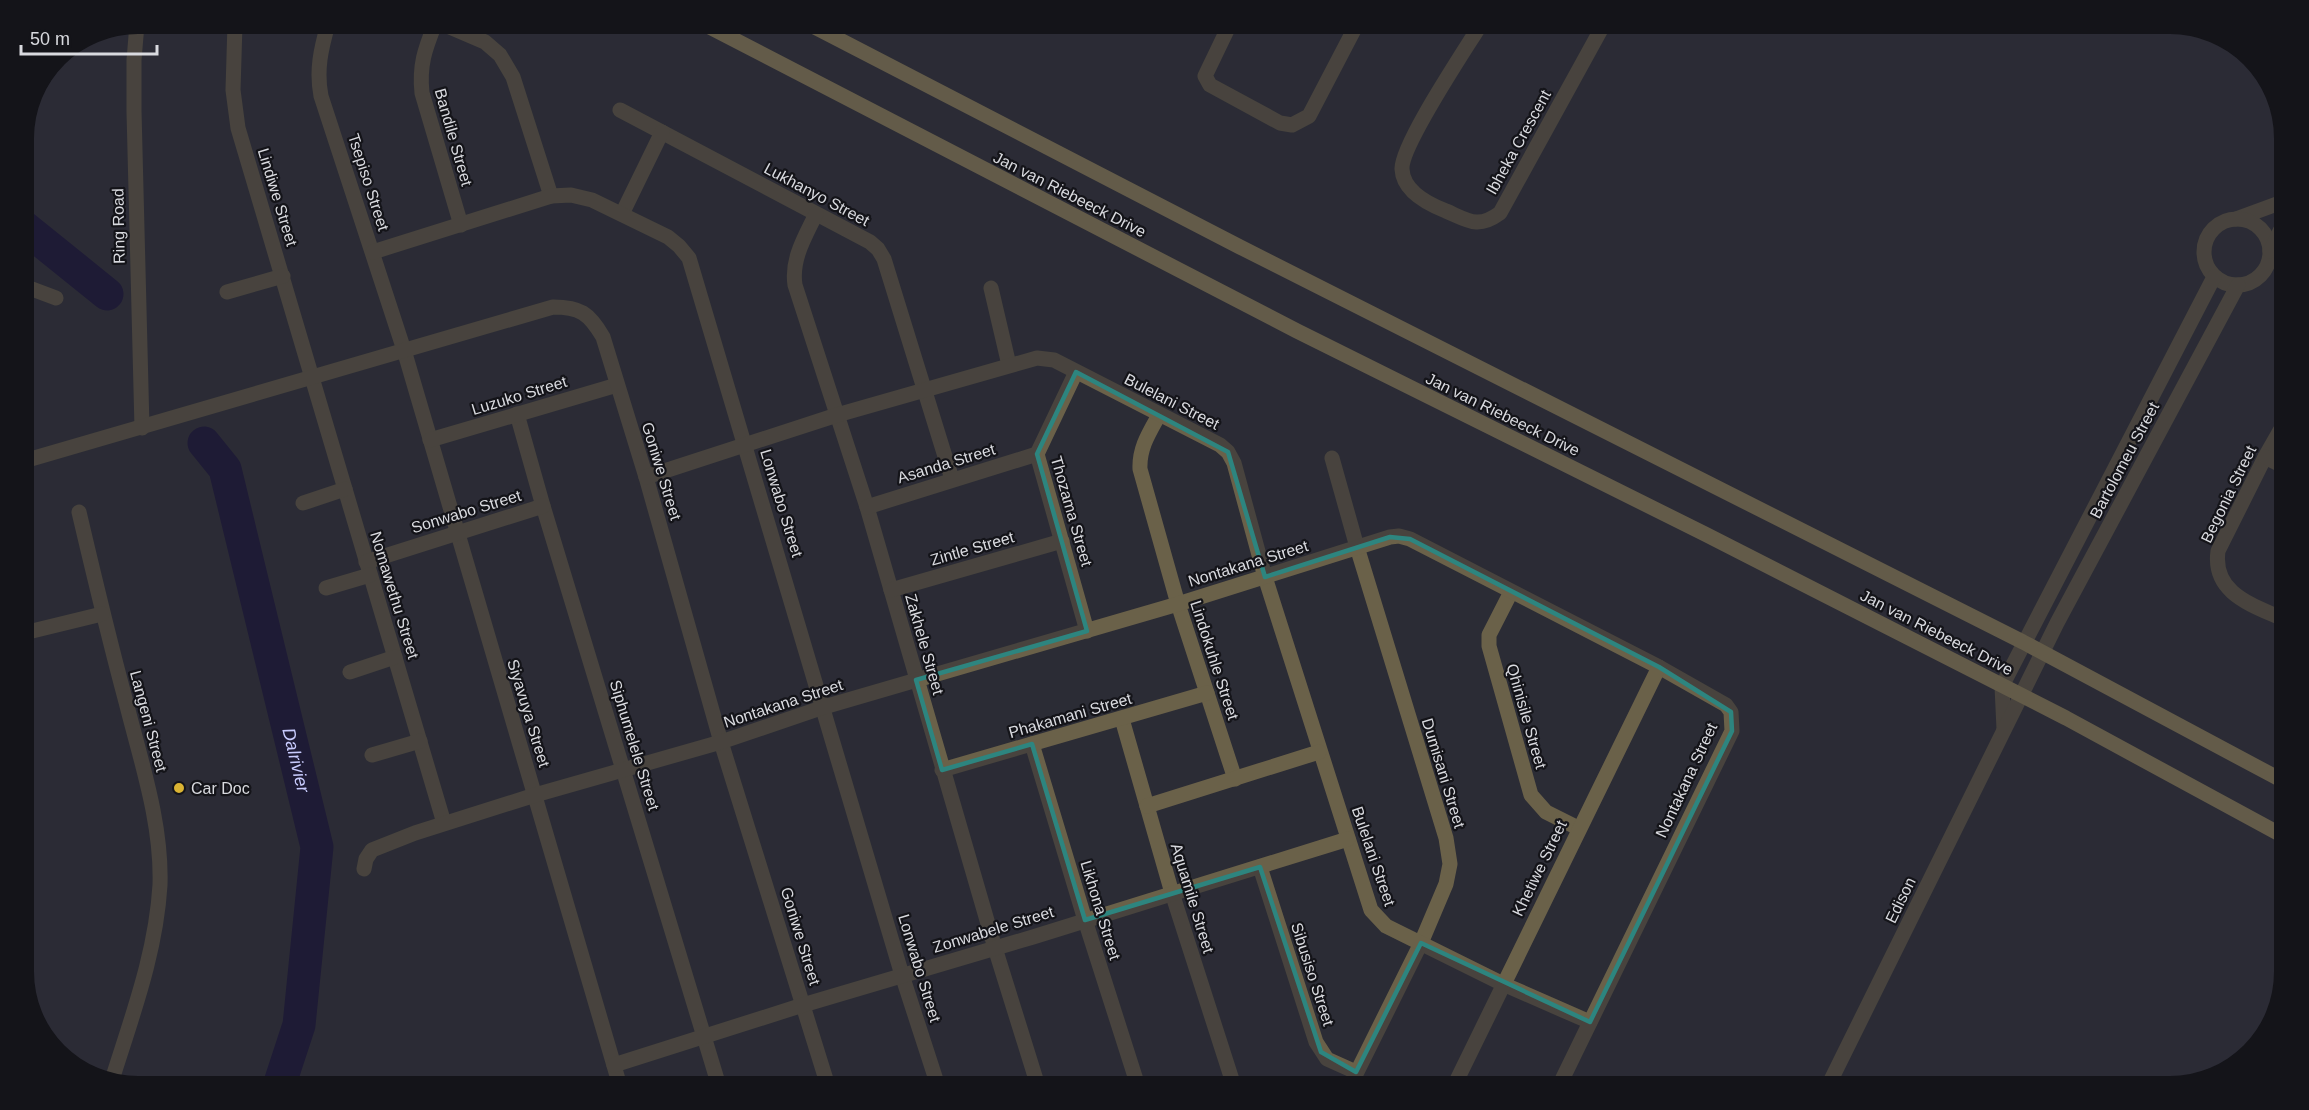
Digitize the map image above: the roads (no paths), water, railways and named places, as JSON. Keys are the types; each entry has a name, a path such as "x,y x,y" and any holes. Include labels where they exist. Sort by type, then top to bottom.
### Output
{"main road":[{"name":"Jan van Riebeeck Drive","path":"723,34 1286,326 1705,534 2002,686 2274,831"},
{"name":"Jan van Riebeeck Drive","path":"828,34 1240,247 2023,642 2274,776"}],"street":[{"name":"Ring Road","path":"137,34 134,111 142,428"},
{"name":"Lindiwe Street","path":"235,34 233,90 238,128 313,376"},
{"name":"Tsepiso Street","path":"326,34 319,63 318,80 321,96 404,350"},
{"name":"Bandile Street","path":"431,34 420,73 422,93 461,225"},
{"path":"466,34 485,42 500,55 513,77 551,196"},
{"path":"1225,34 1205,76 1210,85 1280,123 1292,125 1309,116 1352,34"},
{"name":"Ibheka Crescent","path":"1475,34 1410,142 1402,169 1408,186 1428,204 1474,224 1489,221 1500,213 1598,34"},
{"name":"Lukhanyo Street","path":"620,110 870,242 878,249 885,259 952,479"},
{"path":"622,214 662,132"},
{"name":"Lonwabo Street","path":"373,252 551,196 571,195 622,214 668,237 689,258 902,975 935,1076"},
{"path":"2274,205 2223,222 2212,230 2206,241 2204,254 2207,266 2214,277 2226,283 2238,285 2251,282 2261,275 2268,263 2274,243"},
{"name":"Zakhele Street","path":"816,214 796,256 793,276 867,507 942,771 1035,1076"},
{"path":"2236,219 2248,221 2259,228 2267,238 2270,251"},
{"path":"227,291 283,276"},
{"name":"Bartolomeu Street","path":"2002,686 2214,277"},
{"name":"Bartolomeu Street","path":"2021,696 2238,285"},
{"path":"991,288 1009,365"},
{"path":"35,290 56,298"},
{"name":"Goniwe Street","path":"35,458 553,307 572,307 583,312 594,322 603,337 646,477 721,742 825,1076"},
{"name":"Siyavuya Street","path":"404,350 617,1076"},
{"name":"Bulelani Street","path":"646,477 837,415 1037,358 1047,359 1076,372 1220,445 1228,452 1233,463 1265,577 1319,752 1371,910 1386,927 1503,984 1590,1022"},
{"name":"Thozama Street","path":"1076,372 1037,454 1088,631"},
{"name":"Nomawethu Street","path":"313,376 444,824"},
{"name":"Luzuko Street","path":"430,440 617,385"},
{"name":"Siphumelele Street","path":"518,414 543,506 717,1076"},
{"name":"Lindokuhle Street","path":"1159,415 1142,447 1139,459 1140,469 1178,604 1235,779"},
{"name":"Begonia Street","path":"2274,441 2218,551 2218,572 2231,591 2274,615"},
{"name":"Asanda Street","path":"867,507 1037,454"},
{"path":"2265,457 2274,462"},
{"name":"Dumisani Street","path":"1332,458 1447,847 1450,864 1446,884 1421,943 1354,1076"},
{"path":"303,503 345,489"},
{"name":"Sonwabo Street","path":"326,588 368,568 456,533 543,506"},
{"name":"Langeni Street","path":"79,512 102,614 151,800 158,844 160,885 148,964 114,1072"},
{"name":"Nontakana Street","path":"364,869 366,859 372,850 384,844 535,795 721,742 824,707 1178,604 1390,537 1410,538 1511,592 1659,666 1726,705 1731,712 1732,731 1564,1076"},
{"name":"Zintle Street","path":"891,590 1062,541"},
{"name":"Qhinisile Street","path":"1511,592 1489,635 1489,646 1531,795 1546,812 1578,828"},
{"path":"35,630 102,614"},
{"path":"350,672 395,657"},
{"name":"Khetiwe Street","path":"1459,1076 1659,666"},
{"name":"Edison","path":"2002,686 2004,729"},
{"name":"Phakamani Street","path":"942,771 1207,693"},
{"name":"Edison","path":"1833,1076 2021,696"},
{"name":"Aquamile Street","path":"1122,719 1172,893 1231,1076"},
{"path":"372,755 420,741"},
{"name":"Likhona Street","path":"1032,744 1084,920 1135,1076"},
{"path":"1147,806 1319,752"},
{"name":"Zonwabele Street","path":"614,1065 1348,839"},
{"name":"Sibusiso Street","path":"1260,867 1316,1042 1327,1059 1349,1076"}],"waterway":[{"name":"Dalrivier","path":"35,236 107,294"},
{"name":"Dalrivier","path":"204,443 225,469 317,847 299,1025 282,1076"}],"place":[{"name":"Car Doc","path":"179,788"}]}
